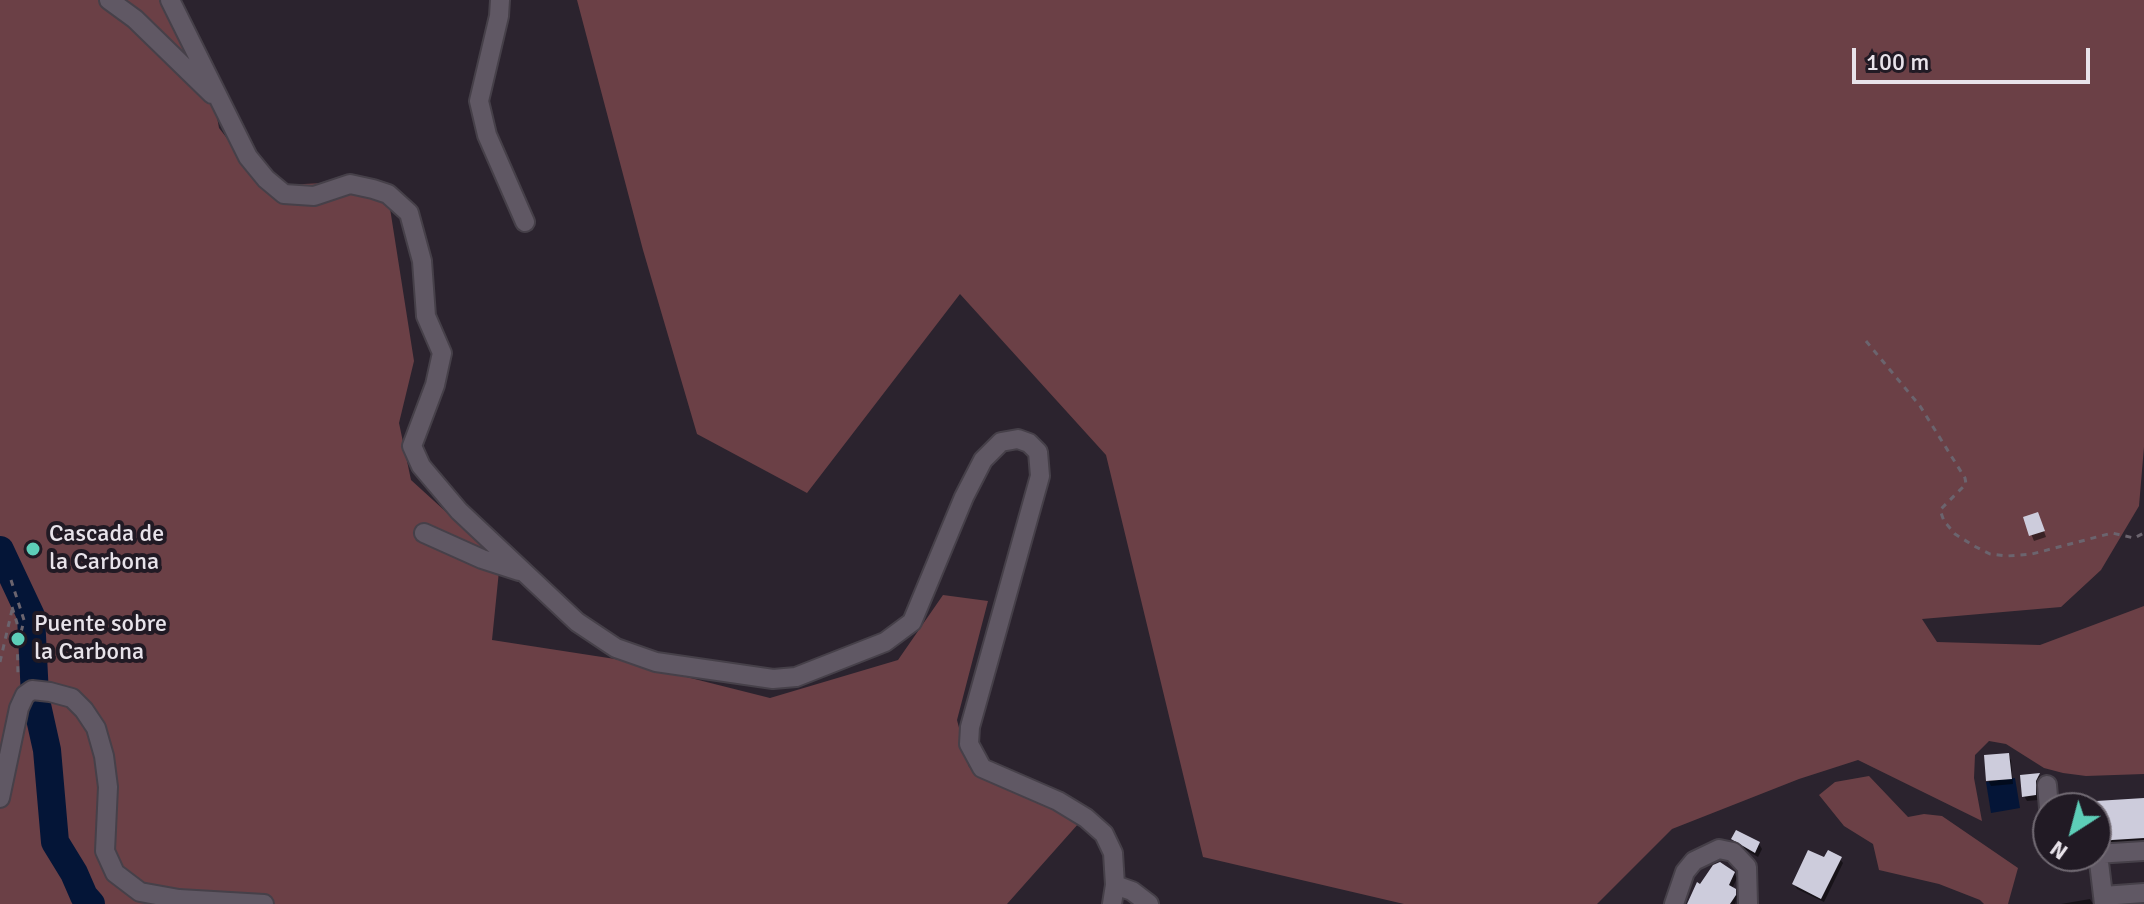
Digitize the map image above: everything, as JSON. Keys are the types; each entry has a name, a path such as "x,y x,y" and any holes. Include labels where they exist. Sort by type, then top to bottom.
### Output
{"street":[{"path":"109,0 135,19 222,104"},
{"path":"170,0 248,157 266,179 284,194 314,196 350,184 388,194 409,213 422,261 426,316 442,353 435,385 412,446 421,466 459,511 525,574 577,622 616,648 656,662 773,679 796,677 885,642 912,622 964,497 983,460 1001,442 1018,439 1029,443 1038,452 1040,476 970,727 969,744 982,768 1058,801 1086,818 1104,834 1113,853 1114,895 1132,891 1149,904"},
{"path":"500,0 479,101 487,135 525,222"},
{"path":"424,533 525,574"},
{"path":"0,798 19,708 25,695 33,687 72,698 96,728 104,756 108,787 105,851 115,873 140,892 179,899 264,904"},
{"path":"2047,785 2048,792"},
{"path":"1674,904 1685,872 1694,861 1719,849 1733,852 1747,867 1748,904"},
{"path":"2112,853 2144,851"},
{"path":"2099,872 2103,900 2144,893"}],"path":[{"path":"1866,341 1920,406 1965,478 1966,484 1940,510 1944,521 1964,540 1990,554 2007,556 2032,554 2112,533 2134,538 2144,533"},
{"path":"11,580 24,620 17,651"},
{"path":"0,662 12,607 17,623 17,651 33,687"}],"shaded area":[{"path":"0,0 159,0 217,117 219,128 247,164 285,185 361,181 389,202 414,361 399,423 411,480 500,561 492,640 615,659 770,698 898,660 943,595 988,601 957,720 969,767 1079,823 1007,904 0,904"},
{"path":"577,0 2144,0 2144,447 2139,506 2101,570 2061,607 1922,619 1937,642 2040,645 2144,606 2144,774 2086,776 2063,773 2044,768 2006,744 1989,741 1975,755 1974,778 1982,821 1858,760 1799,779 1672,829 1597,904 1404,904 1203,857 1106,455 960,294 807,493 697,434 643,250"},
{"path":"1869,776 1908,817 1924,814 1942,816 2018,868 2008,904 1984,904 1939,884 1879,870 1873,844 1844,826 1819,795 1835,782"}],"water":[{"path":"2015,778 2020,808 1991,813 1986,782"}],"building":[{"path":"2038,512 2045,531 2029,536 2023,517"},
{"path":"2009,753 2012,779 1986,781 1984,755"},
{"path":"2040,773 2036,792 2032,792 2032,796 2022,797 2020,775"},
{"path":"2144,798 2144,838 2112,840 2112,800"},
{"path":"1736,830 1760,842 1755,853 1731,839"},
{"path":"1808,850 1824,857 1828,850 1842,857 1821,899 1792,884"},
{"path":"1720,862 1735,872 1729,885 1736,889 1736,895 1730,904 1687,904 1697,882 1700,884 1713,865"}],"waterway":[{"path":"0,550 31,616 35,696 47,750 55,842 91,904"}],"place":[{"name":"Cascada de la Carbona","path":"33,549"},
{"name":"Puente sobre la Carbona","path":"18,639"}]}
